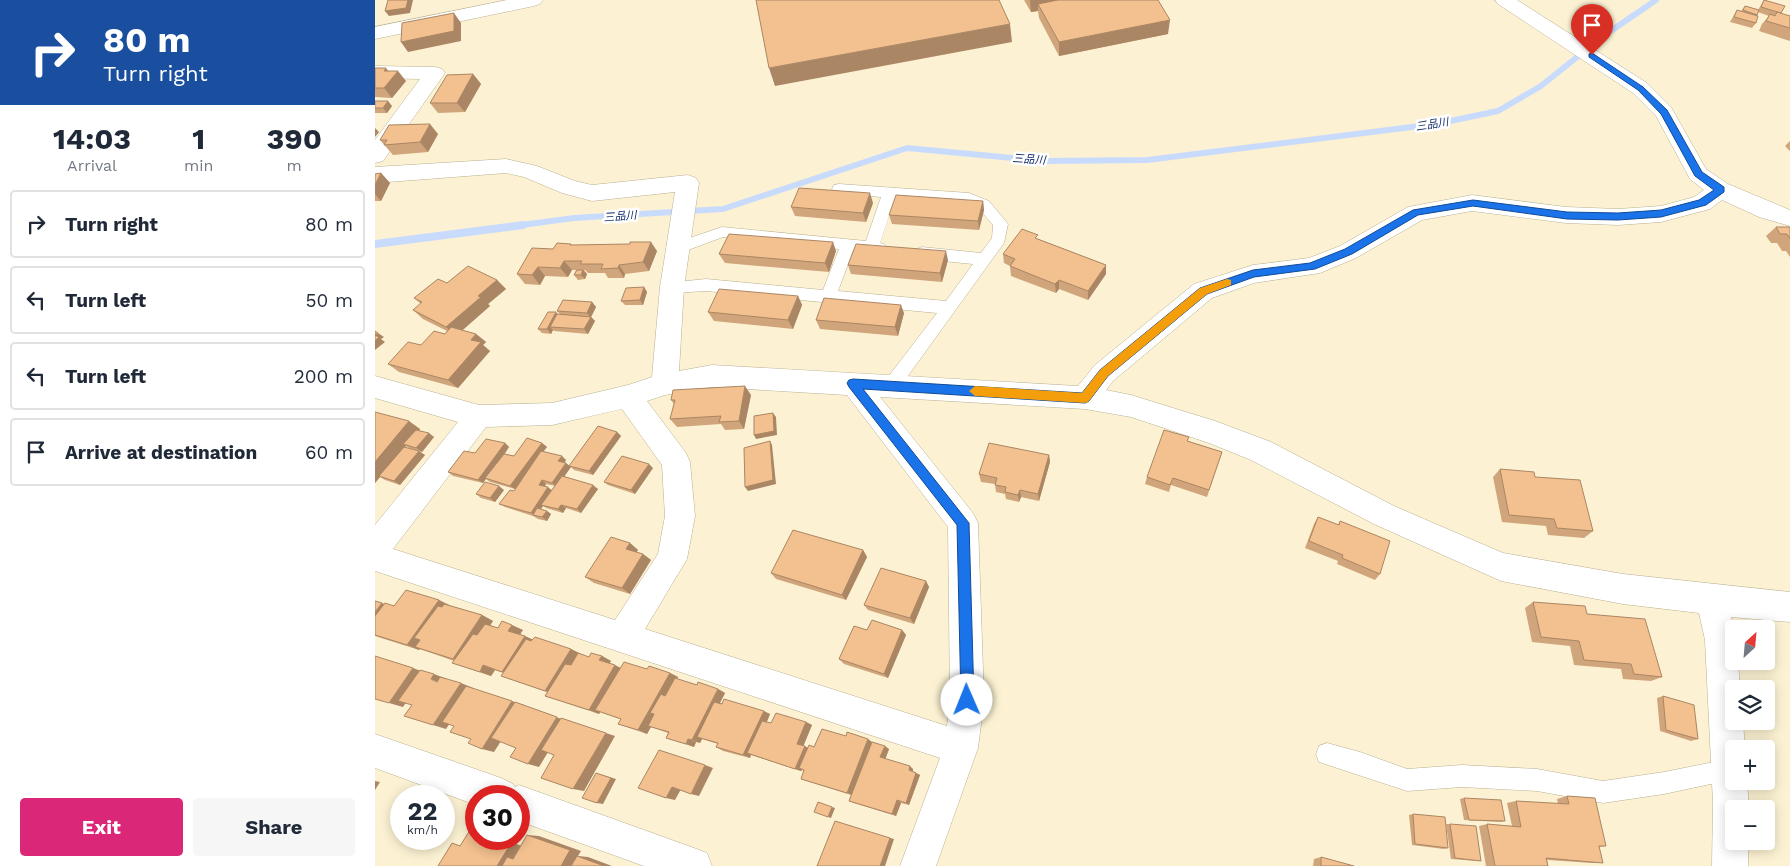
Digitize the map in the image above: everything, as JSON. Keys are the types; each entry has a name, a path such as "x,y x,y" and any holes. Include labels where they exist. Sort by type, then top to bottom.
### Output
{"street":[{"path":"375,32 494,5 535,0"},
{"path":"1505,0 1641,88 1664,112 1698,174 1720,190 1767,211 1790,218"},
{"path":"375,72 435,73 375,156"},
{"path":"375,175 506,166 529,171 569,188 592,193 688,184 672,287 665,384"},
{"path":"1085,398 1104,373 1203,291 1253,274 1311,267 1348,252 1416,212 1473,203 1567,215 1618,217 1661,214 1702,203 1720,190"},
{"path":"375,387 479,416 552,414 628,396 665,384 712,376 1085,398 1131,406 1215,432 1261,451 1384,515 1501,566 1623,589 1711,600 1786,614"},
{"path":"853,383 963,523 967,700 961,748 918,866"},
{"path":"622,638 672,559 680,516 676,462 628,396"},
{"path":"375,548 479,416"},
{"path":"375,557 961,748"},
{"path":"1711,600 1721,640 1727,740"},
{"path":"375,751 470,785"},
{"path":"1730,790 1730,866"},
{"path":"530,807 694,866"}],"lane":[{"path":"839,189 969,198 984,205 1001,224 999,238 950,308 891,386"},
{"path":"871,247 889,192"},
{"path":"677,248 722,232 889,249"},
{"path":"829,296 848,245"},
{"path":"908,251 984,259"},
{"path":"672,287 705,285 950,308"},
{"path":"1327,754 1361,763 1407,780 1462,776 1537,780 1603,792 1664,783 1725,771"}],"building":[{"path":"388,0 408,0 406,8 385,11"},
{"path":"756,0 999,0 1010,24 769,68"},
{"path":"1058,0 1158,0 1170,20 1059,42 1038,4"},
{"path":"1764,0 1785,6 1781,13 1761,7"},
{"path":"1745,6 1759,10 1757,15 1743,10"},
{"path":"1737,10 1758,16 1756,23 1734,17"},
{"path":"1777,12 1790,16 1790,28 1766,21 1770,14 1775,16"},
{"path":"454,13 454,31 401,42 402,23"},
{"path":"375,68 386,68 384,71 398,71 384,88 375,88"},
{"path":"473,74 457,103 430,103 447,75"},
{"path":"375,101 388,101 383,108 375,108"},
{"path":"430,124 420,142 384,145 387,140 380,140 389,125"},
{"path":"381,173 375,185 375,174"},
{"path":"799,188 870,193 863,213 791,207"},
{"path":"896,195 983,201 978,221 889,215"},
{"path":"1776,227 1790,227 1790,239 1787,234 1780,234"},
{"path":"1022,229 1038,235 1035,238 1106,265 1088,291 1059,280 1055,284 1010,266 1015,259 1003,254"},
{"path":"729,234 833,242 825,263 719,254"},
{"path":"630,242 651,242 643,262 619,265 618,268 601,269 603,264 580,264 582,261 564,261 560,268 538,267 532,275 517,274 532,248 553,249 557,243 570,245 630,244"},
{"path":"856,244 946,251 940,273 848,265"},
{"path":"468,266 497,280 478,296 481,297 446,327 413,310 422,302 414,298 438,279 447,283"},
{"path":"577,270 583,270 581,275 574,275"},
{"path":"644,287 640,300 621,301 626,288"},
{"path":"719,289 798,296 788,320 708,312"},
{"path":"824,298 901,305 895,327 816,320"},
{"path":"563,300 592,302 587,313 557,311"},
{"path":"548,312 556,312 547,329 538,329"},
{"path":"557,314 591,317 584,329 550,327"},
{"path":"451,327 476,334 471,340 481,342 448,380 388,364 408,342 421,345 434,331 445,334"},
{"path":"745,386 739,421 719,422 721,416 670,419 675,400 671,400 673,390"},
{"path":"375,412 409,421 375,462"},
{"path":"773,413 774,431 754,435 754,416"},
{"path":"598,426 617,432 589,471 569,466"},
{"path":"416,430 429,433 416,448 403,444"},
{"path":"1164,430 1189,437 1187,441 1222,452 1209,490 1173,478 1170,485 1147,477"},
{"path":"527,438 542,443 510,486 485,478 504,454 514,456"},
{"path":"486,439 505,443 478,480 448,472 464,451 475,453"},
{"path":"770,441 773,480 745,487 744,448"},
{"path":"989,443 1049,455 1038,494 1020,490 1018,495 1005,492 1006,487 995,485 997,478 979,474"},
{"path":"404,447 419,451 394,481 379,476"},
{"path":"541,451 562,456 558,461 566,463 552,483 542,480 539,485 548,487 531,513 499,504 510,490 514,491"},
{"path":"622,456 649,464 631,490 604,482"},
{"path":"1500,469 1534,472 1535,477 1580,480 1593,531 1557,528 1554,519 1509,515"},
{"path":"562,476 593,485 577,509 561,505 558,509 541,505"},
{"path":"485,482 499,486 490,498 476,494"},
{"path":"537,508 547,511 542,517 533,515"},
{"path":"1318,517 1339,525 1340,521 1390,541 1380,574 1342,558 1343,555 1309,541"},
{"path":"793,530 863,550 842,595 771,573"},
{"path":"611,537 630,543 626,549 643,554 622,588 585,577"},
{"path":"881,568 926,581 910,618 864,605"},
{"path":"406,590 439,600 407,645 375,635 375,616 385,603 394,606"},
{"path":"375,601 382,603 375,612"},
{"path":"1533,602 1585,606 1587,614 1645,619 1662,677 1634,674 1631,664 1584,660 1579,641 1541,637"},
{"path":"444,604 482,615 453,659 415,647 420,640 414,638 438,606 442,607"},
{"path":"872,620 902,630 884,674 839,659 854,626 867,630"},
{"path":"502,621 512,625 508,631 525,636 502,672 483,665 480,672 452,663 473,634 477,635 485,624 498,628"},
{"path":"535,637 571,649 545,691 501,676 526,639 531,641"},
{"path":"578,653 589,657 591,653 602,656 599,660 615,665 589,710 545,696 565,664 571,665"},
{"path":"375,656 413,668 389,703 375,699"},
{"path":"624,662 647,669 649,666 670,673 638,730 618,724 621,719 595,710"},
{"path":"420,670 434,674 431,679 437,682 440,677 461,683 433,725 404,716 412,705 398,701"},
{"path":"675,678 697,685 698,682 718,689 692,740 688,739 686,744 666,738 669,732 648,726 654,714 650,713 661,694 665,696"},
{"path":"466,686 512,701 482,749 468,743 471,739 450,732 454,726 442,722"},
{"path":"1663,696 1694,705 1698,739 1666,730"},
{"path":"724,699 764,711 743,755 716,747 718,743 697,737 714,702 722,704"},
{"path":"515,702 557,717 528,764 510,757 516,748 491,738"},
{"path":"776,713 806,722 797,744 805,746 795,769 747,753 762,721 771,723"},
{"path":"561,718 606,733 573,789 541,778 554,755 541,750"},
{"path":"822,729 846,736 847,732 868,739 847,793 801,779 804,770 799,768 809,745 814,747"},
{"path":"872,742 885,746 880,757 910,766 909,770 916,773 906,803 897,800 892,814 849,801"},
{"path":"659,750 705,765 691,794 672,787 666,798 638,788"},
{"path":"596,773 611,778 597,803 582,798"},
{"path":"1567,796 1595,798 1606,846 1599,846 1603,863 1546,858 1548,866 1495,866 1487,824 1521,827 1516,801 1569,804"},
{"path":"1464,798 1501,800 1505,821 1469,820"},
{"path":"818,802 832,807 828,817 814,812"},
{"path":"1413,814 1445,817 1448,848 1415,844"},
{"path":"835,821 890,838 880,866 817,866"},
{"path":"1450,824 1476,826 1481,861 1455,858"},
{"path":"530,836 570,850 561,866 502,866 507,857 513,859 518,850 530,850"},
{"path":"465,838 465,850 507,850 497,866 438,866 448,850 455,850 455,844 460,846"},
{"path":"577,856 604,866 571,866"},
{"path":"1321,857 1354,866 1321,866"}],"waterway":[{"name":"三品川","path":"514,226 574,218 723,209 907,148 1045,161 1147,160 1436,124 1498,111 1541,86 1602,37 1656,0"},
{"name":"三品川","path":"375,244 523,225"}],"slow traffic":[{"path":"975,391 1085,398 1104,373 1203,291 1227,283"}],"route":[{"path":"967,700 963,523 853,383 1085,398 1104,373 1203,291 1253,274 1311,267 1348,252 1416,212 1473,203 1567,215 1618,217 1661,214 1702,203 1720,190 1698,174 1664,112 1641,88 1592,55"}]}
